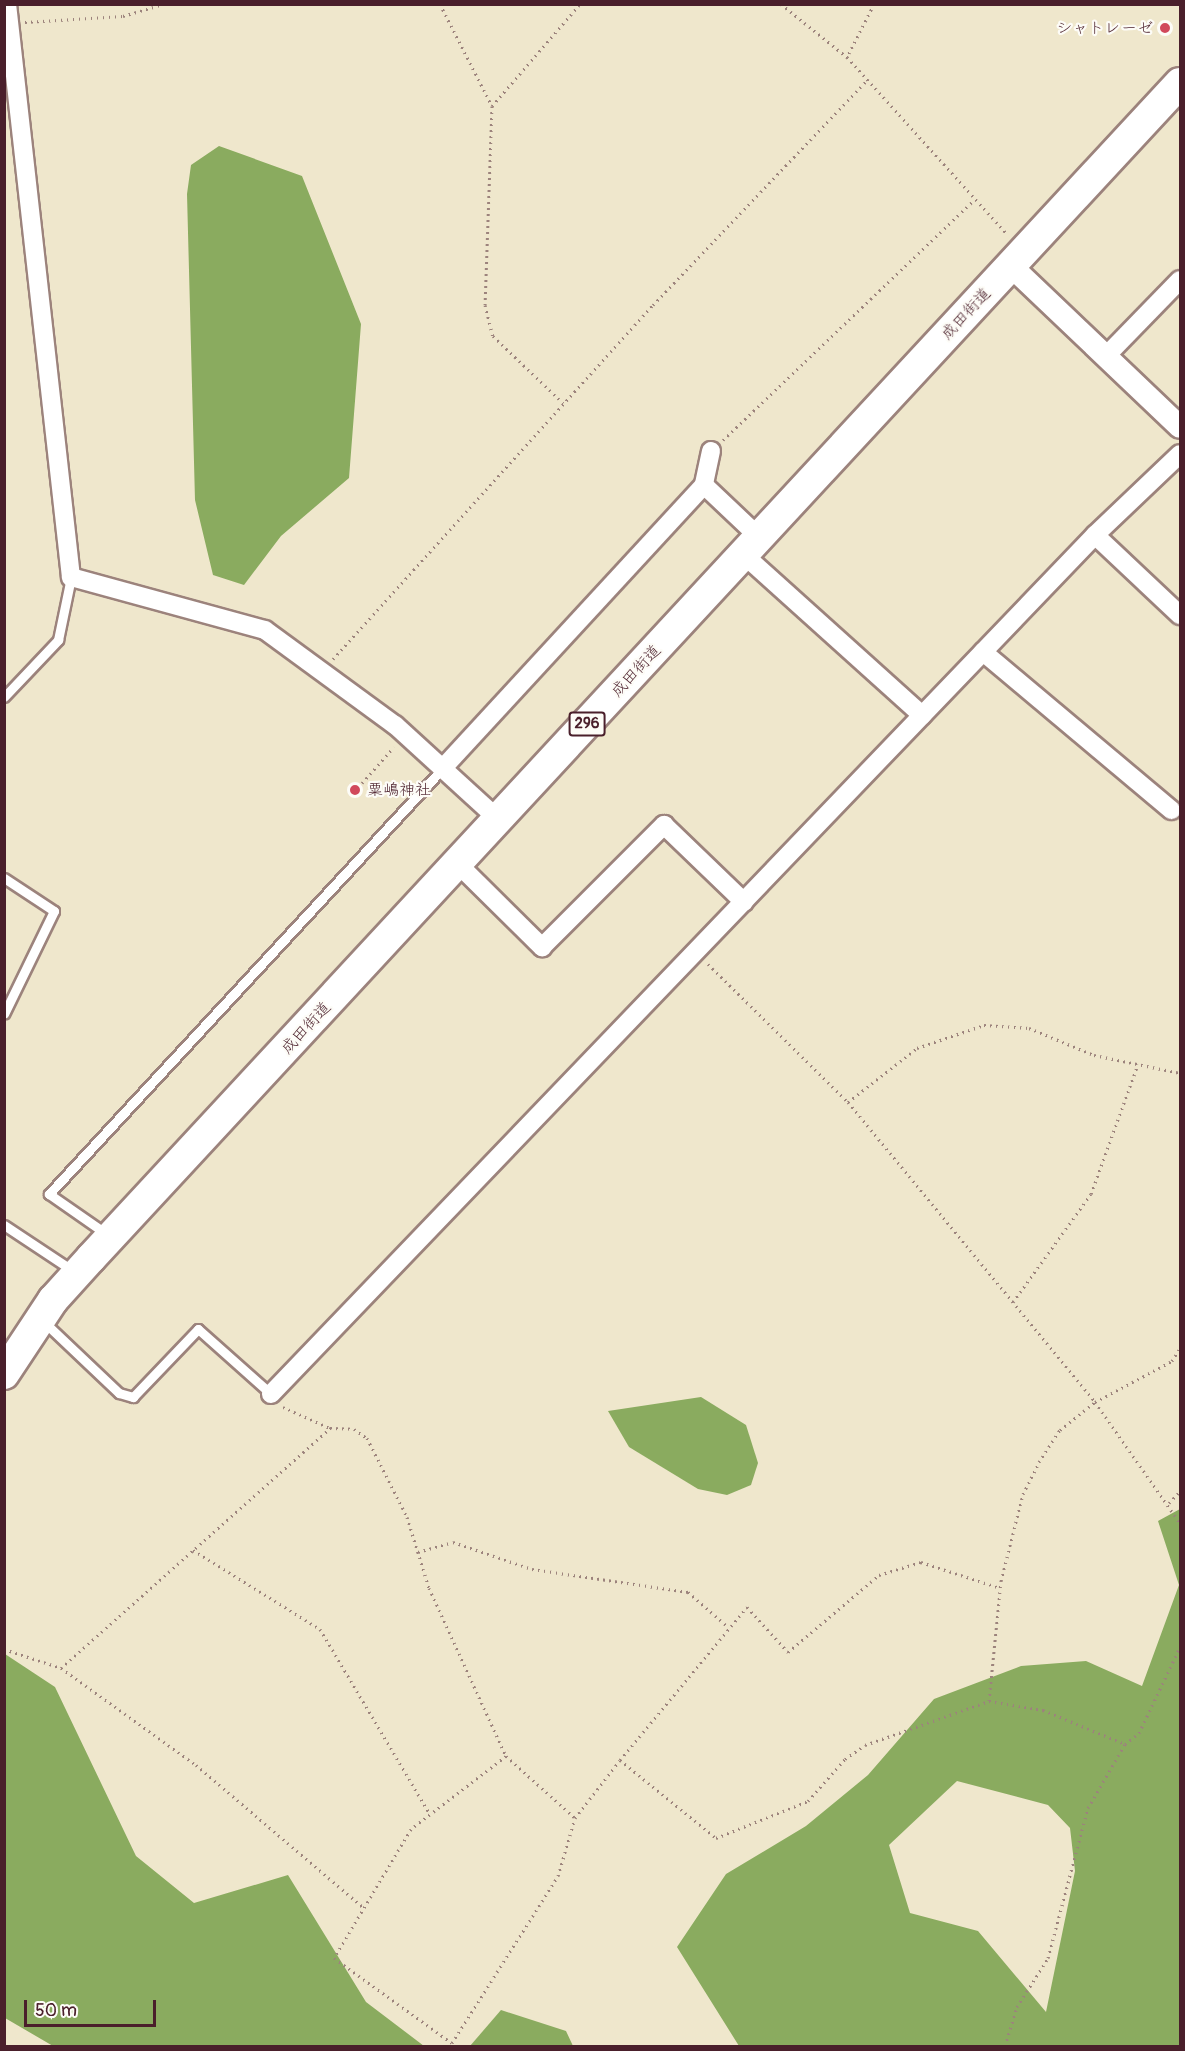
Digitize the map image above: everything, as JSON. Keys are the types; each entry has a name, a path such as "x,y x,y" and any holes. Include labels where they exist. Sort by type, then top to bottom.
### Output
{"highway":[{"name":"成田街道","path":"4,1374 77,1273 1180,83"}],"street":[{"path":"7,4 71,577 235,618 324,669 405,734 499,820"},
{"path":"1017,258 1106,356 1180,427"},
{"path":"1106,356 1180,280"},
{"path":"442,769 704,485 711,451"},
{"path":"271,1394 1095,536 1180,454"},
{"path":"704,485 751,545 922,716"},
{"path":"1095,536 1180,615"},
{"path":"983,652 1171,810"},
{"path":"457,863 542,947 664,825 744,902"}],"lane":[{"path":"4,697 58,640 71,577"},
{"path":"110,1237 49,1194 442,769"},
{"path":"4,878 54,911 4,1014"},
{"path":"4,1225 77,1273"},
{"path":"41,1320 119,1393 133,1397 198,1329 271,1394"}],"path":[{"path":"9,24 123,16 164,4"},
{"path":"440,4 492,106 485,306 494,336 563,403"},
{"path":"492,106 580,4"},
{"path":"781,4 847,57 973,201 1017,258"},
{"path":"847,57 874,4"},
{"path":"324,669 563,403 867,80"},
{"path":"711,451 973,201"},
{"path":"362,783 405,734"},
{"path":"696,952 848,1102 1095,1402 1169,1503 1180,1523"},
{"path":"848,1102 917,1048 984,1025 1029,1028 1094,1055 1180,1073"},
{"path":"1013,1302 1091,1194 1139,1064"},
{"path":"989,1701 1000,1588 1023,1494 1039,1462 1060,1430 1095,1402 1157,1372 1180,1348"},
{"path":"271,1394 288,1413 330,1428 354,1429 367,1438 407,1517 418,1552 506,1756 575,1818"},
{"path":"61,1668 330,1428"},
{"path":"1169,1503 1180,1491"},
{"path":"418,1552 453,1542 532,1569 688,1592 727,1626"},
{"path":"193,1550 320,1629 430,1814"},
{"path":"506,1756 411,1828 334,1958 452,2043 558,1876 575,1818 727,1626 747,1607 788,1652 879,1575 921,1562 1000,1588"},
{"path":"1005,2046 1017,2007 1048,1958 1088,1808 1125,1744 1139,1733 1180,1647"},
{"path":"4,1649 61,1668 196,1765 364,1908"},
{"path":"620,1760 717,1838 808,1801 845,1758 866,1745 989,1701 1043,1710 1125,1744"}],"green space":[{"path":"219,146 302,176 361,324 349,478 281,536 244,585 213,575 195,500 187,194 191,165"},
{"path":"701,1397 746,1425 758,1463 751,1485 727,1495 698,1489 629,1447 608,1411"},
{"path":"1180,1509 1180,2046 739,2046 677,1947 726,1874 806,1826 868,1775 934,1699 1021,1666 1086,1661 1142,1686 1179,1585 1158,1521","holes":["957,1781 1048,1805 1070,1828 1075,1871 1046,2012 978,1931 910,1913 889,1845"]},
{"path":"5,1654 55,1687 136,1856 194,1903 288,1875 366,2002 424,2046 53,2046 5,2018"},
{"path":"501,2010 566,2031 573,2046 470,2046"}],"place":[{"name":"シャトレーゼ","path":"1165,28"},
{"name":"粟嶋神社","path":"355,790"}]}
